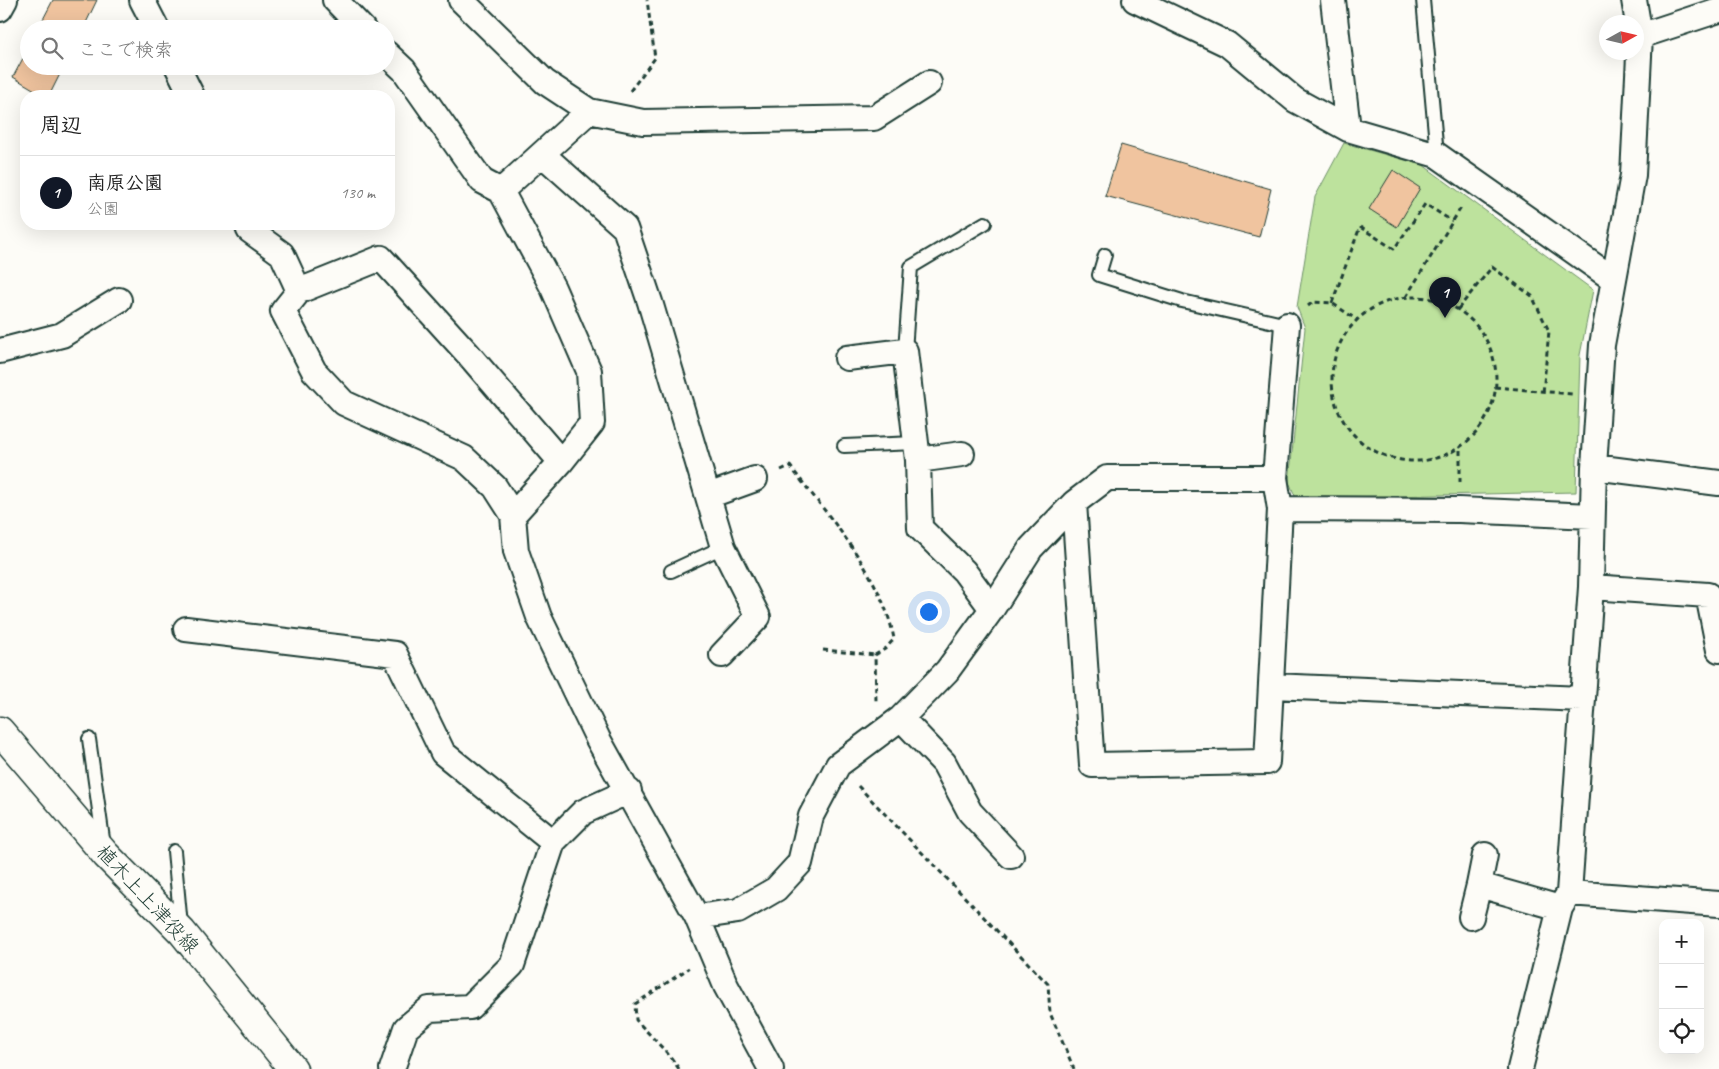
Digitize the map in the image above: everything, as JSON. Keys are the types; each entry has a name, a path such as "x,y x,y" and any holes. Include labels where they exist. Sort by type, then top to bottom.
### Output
{"main road":[{"name":"植木上上津役線","path":"0,731 106,855 182,932 289,1068"}],"street":[{"path":"0,9 5,0"},
{"path":"142,0 152,20"},
{"path":"335,0 354,20"},
{"path":"461,0 545,82 589,111 643,122 874,118 929,83"},
{"path":"1135,0 1227,44 1295,100 1348,129 1437,155 1613,279"},
{"path":"1333,0 1348,129"},
{"path":"1634,0 1636,15"},
{"path":"1644,35 1719,10"},
{"path":"1520,1069 1564,901 1591,587 1594,467 1602,345 1633,176 1639,60"},
{"path":"395,62 404,70 482,181 501,191 553,288 589,371 592,423 561,462 513,515"},
{"path":"182,75 189,90"},
{"path":"501,191 589,111"},
{"path":"542,154 625,228 650,302 724,547 758,617 722,655"},
{"path":"249,230 282,254 299,291"},
{"path":"561,462 382,258 299,291 283,311 314,371 344,402 464,458 495,486 513,515 516,551 539,617 598,738 697,917 726,986 771,1069"},
{"path":"0,351 62,335 119,300"},
{"path":"1074,503 1092,765 1267,762 1280,509 1275,478 1287,325"},
{"path":"847,358 905,351 917,452 920,528 964,571 992,609"},
{"path":"917,452 962,454"},
{"path":"1594,467 1719,483"},
{"path":"697,917 738,911 776,889 800,862 812,816 838,765 901,718 946,671 992,609 1031,548 1074,503 1107,478 1275,478"},
{"path":"708,496 755,479"},
{"path":"1280,509 1459,510 1592,516"},
{"path":"1591,587 1708,595 1719,650"},
{"path":"186,629 395,654 443,753 553,842"},
{"path":"1272,686 1582,699"},
{"path":"901,718 944,763 970,812 1011,856"},
{"path":"392,1069 406,1028 429,1008 470,1007 512,965 553,842 583,812 628,791"},
{"path":"1471,917 1485,854"},
{"path":"1479,885 1564,901 1719,904"}],"lane":[{"path":"1422,0 1437,155"},
{"path":"905,351 911,267 985,223"},
{"path":"1105,255 1099,275 1182,301 1287,325"},
{"path":"844,446 917,452"},
{"path":"671,571 724,547"},
{"path":"88,739 106,855"},
{"path":"174,851 182,932"}],"path":[{"path":"627,119 625,97 655,58 648,0"},
{"path":"1406,297 1476,183"},
{"path":"1332,303 1360,227 1394,249 1425,204 1452,222"},
{"path":"1458,309 1492,267 1532,296 1549,332 1543,392"},
{"path":"1406,297 1433,298 1458,309 1478,327 1492,351 1497,378 1493,405 1480,429 1460,448 1436,459 1409,462 1383,456 1360,441 1342,420 1333,395 1332,368 1341,342 1357,320 1380,304 1406,297"},
{"path":"1287,325 1313,302 1332,303 1357,320"},
{"path":"1495,387 1600,396"},
{"path":"1459,510 1460,448"},
{"path":"790,466 852,546 890,617 894,639 885,649 875,655 823,650"},
{"path":"875,655 878,736"},
{"path":"838,765 1048,984 1050,1012 1074,1069"},
{"path":"679,1069 670,1056 636,1020 635,1004 712,952"}],"green space":[{"path":"1344,143 1423,165 1593,290 1580,355 1576,492 1296,498 1289,482 1305,328 1297,307 1315,197"}],"building":[{"path":"53,0 97,0 87,20 43,20"},
{"path":"20,64 20,75 60,75 52,90 35,90 13,77"},
{"path":"1121,145 1271,189 1259,237 1105,196"},
{"path":"1393,170 1420,188 1397,227 1369,209"}],"place":[{"name":"南原公園","path":"1445,318"}]}
